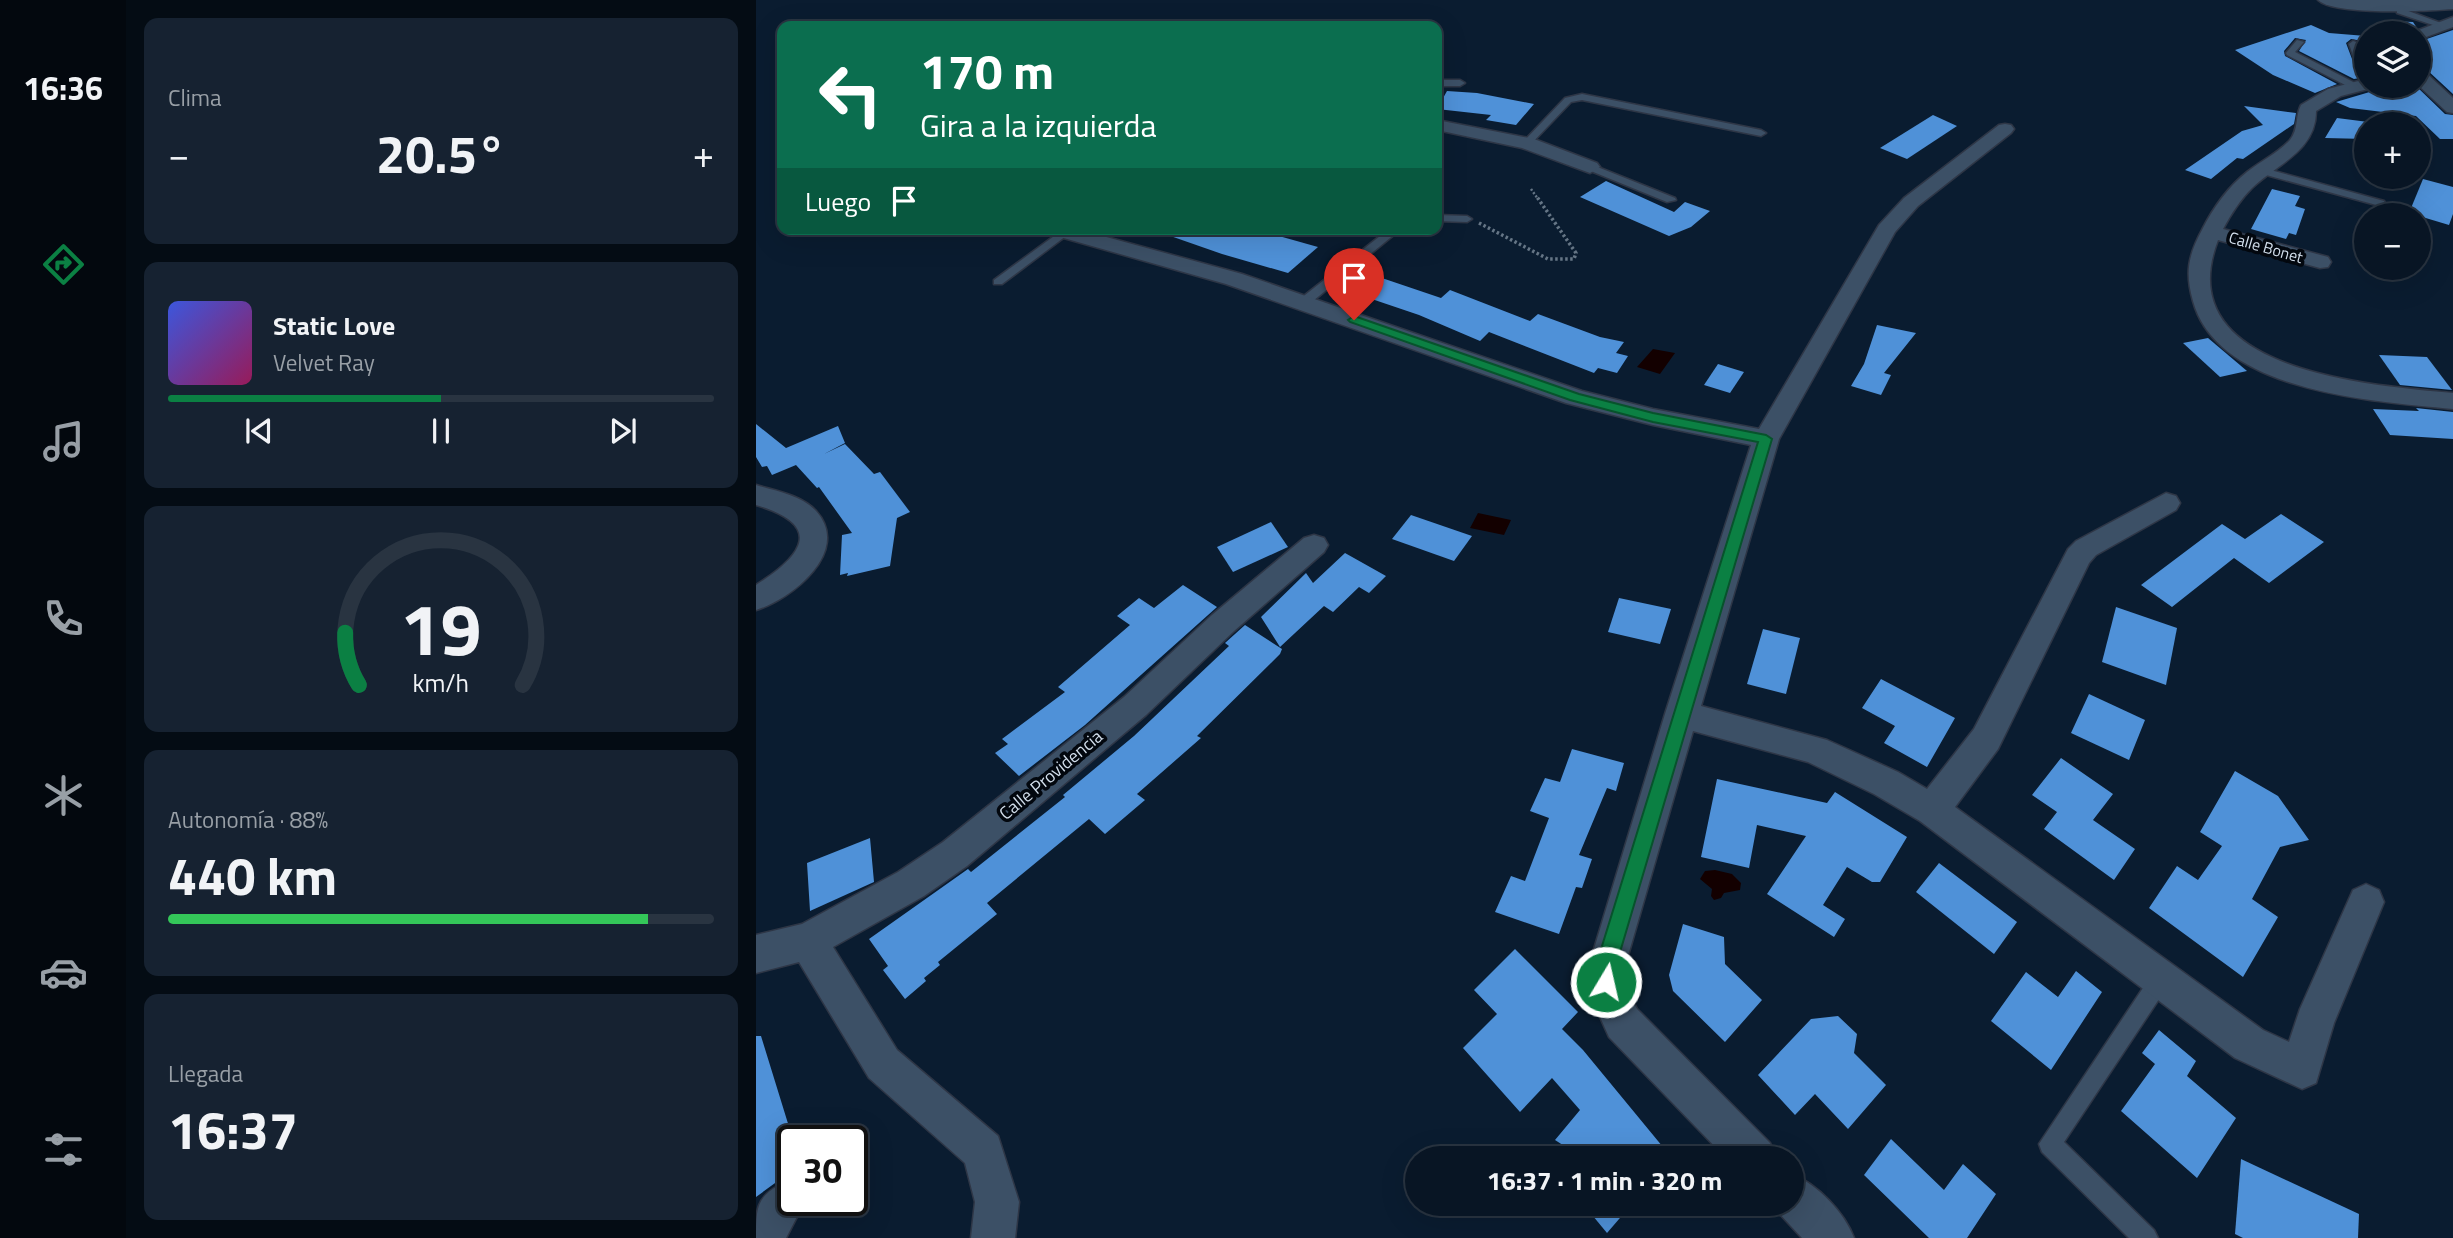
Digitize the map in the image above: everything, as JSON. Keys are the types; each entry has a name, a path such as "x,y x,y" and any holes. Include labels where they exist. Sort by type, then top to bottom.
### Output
{"street":[{"path":"2326,0 2371,7 2408,8 2453,4"},
{"path":"2431,30 2449,24"},
{"path":"2354,87 2333,93 2312,104 2307,109 2306,131 2299,141 2246,183 2211,232 2202,251 2197,270 2200,302 2220,332 2240,349 2297,378 2337,388 2453,401"},
{"path":"2431,87 2451,104"},
{"path":"1442,126 1527,143 1590,167"},
{"path":"1743,1146 1623,1023 1609,1001 1606,982 1608,959 1766,439 1886,229 1912,202 2004,129"},
{"name":"Calle Bonet","path":"2211,232 2320,262"},
{"path":"1074,235 1234,279 1575,397 1653,417 1766,439"},
{"path":"756,495 788,505 811,527 816,541 813,551 792,576 756,599"},
{"path":"1932,810 1986,739 2078,556 2086,548 2166,503"},
{"name":"Calle Providencia","path":"756,954 808,941 911,884 955,853 1135,706 1223,623 1314,545"},
{"path":"1681,715 1815,750 1852,766 1932,810 2249,1044 2302,1069 2314,1023 2366,902"},
{"path":"808,941 883,1064 983,1151 997,1202 993,1238"},
{"path":"1804,1209 1832,1238"}],"lane":[{"path":"2400,11 2449,24"},
{"path":"2300,42 2290,53 2354,82"},
{"path":"1442,83 1460,83"},
{"path":"1527,143 1568,100 1582,97 1761,133"},
{"path":"1590,167 1671,200"},
{"path":"2263,171 2380,203"},
{"path":"1442,218 1467,219"},
{"path":"998,282 1054,235"},
{"path":"1304,302 1388,235"},
{"path":"2146,1238 2050,1144 2160,980"}],"path":[{"path":"1467,219 1548,260 1574,259 1576,253 1531,189"}],"shaded area":[{"path":"1653,349 1675,353 1660,374 1637,367"},
{"path":"1478,513 1511,520 1504,535 1470,528"},
{"path":"1705,871 1732,874 1741,883 1740,890 1724,893 1721,898 1714,900 1711,896 1712,889 1700,879"}],"building":[{"path":"2311,25 2329,33 2354,35 2354,40 2346,43 2354,61 2354,79 2299,51 2306,40 2295,38 2284,51 2285,56 2337,84 2315,93 2273,75 2235,50"},
{"path":"2453,30 2453,94 2431,74 2431,38"},
{"path":"1447,91 1477,93 1534,104 1516,125 1486,120 1491,115 1442,110 1442,100"},
{"path":"2354,97 2428,98 2445,114 2453,115 2453,139 2440,139 2431,130 2431,112 2383,112 2350,108 2336,102"},
{"path":"2244,106 2296,113 2294,124 2243,159 2237,158 2211,179 2185,170 2242,131 2263,125"},
{"path":"1933,115 1957,126 1907,159 1880,148"},
{"path":"2337,118 2354,120 2354,139 2325,138"},
{"path":"1606,181 1674,212 1685,202 1710,211 1691,227 1669,236 1580,197"},
{"path":"2431,181 2453,187 2453,214 2449,225 2431,220 2431,203 2413,203 2419,189 2431,189"},
{"path":"2272,189 2300,196 2295,206 2305,209 2296,235 2289,233 2286,239 2251,229"},
{"path":"1168,235 1275,235 1318,247 1288,273"},
{"path":"1373,275 1441,298 1450,290 1530,321 1538,314 1600,337 1624,342 1616,353 1628,356 1617,373 1598,368 1594,373 1489,332 1480,341 1419,315 1351,292"},
{"path":"1877,325 1916,333 1884,373 1891,375 1881,395 1851,386 1864,364"},
{"path":"2208,338 2247,371 2220,377 2183,343"},
{"path":"2379,355 2427,357 2452,390 2400,385"},
{"path":"1718,364 1744,372 1730,393 1704,385"},
{"path":"2416,408 2453,412 2453,439 2390,435 2373,409 2419,411"},
{"path":"756,424 786,448 838,426 845,443 824,454 845,444 874,474 880,472 910,512 897,518 890,566 847,576 848,573 840,575 842,535 852,533 819,487 817,488 796,465 772,475 767,466 762,467 756,457"},
{"path":"2281,514 2324,542 2269,583 2234,558 2172,607 2141,585 2222,524 2245,539"},
{"path":"1411,515 1472,536 1454,561 1392,539"},
{"path":"1271,522 1288,547 1233,572 1217,547"},
{"path":"1345,553 1386,576 1369,593 1359,587 1333,612 1324,606 1280,647 1261,617 1306,573 1313,583"},
{"path":"1183,585 1217,607 1085,725 1019,776 995,753 1008,744 1002,739 1065,692 1058,687 1130,625 1117,616 1139,598 1154,608"},
{"path":"1619,598 1671,609 1660,644 1608,632"},
{"path":"2116,607 2177,628 2166,685 2102,662"},
{"path":"1245,625 1282,649 1280,654 1197,736 1201,738 1137,794 1145,800 1105,834 1089,819 987,903 997,914 938,962 940,965 924,978 926,981 905,999 883,970 888,966 869,939 968,869 971,872 1065,797 1063,795 1134,736 1229,646 1225,643"},
{"path":"1763,629 1800,638 1786,694 1747,684"},
{"path":"1881,679 1955,718 1927,767 1884,743 1895,726 1862,708"},
{"path":"2089,694 2145,720 2129,760 2071,733"},
{"path":"1572,749 1624,763 1616,791 1607,788 1579,855 1592,859 1582,888 1576,887 1559,934 1495,912 1511,876 1525,881 1549,818 1530,811 1545,778 1560,782"},
{"path":"2061,758 2113,794 2093,820 2135,849 2114,880 2044,829 2057,812 2032,795"},
{"path":"2235,771 2278,796 2309,840 2280,847 2252,899 2278,917 2243,977 2149,908 2177,866 2198,880 2222,846 2200,832"},
{"path":"1717,779 1827,803 1835,792 1907,837 1880,882 1872,882 1847,867 1823,905 1845,919 1834,937 1767,894 1806,836 1757,825 1749,868 1701,857"},
{"path":"870,838 874,882 810,911 807,863"},
{"path":"1939,863 2017,922 1994,954 1916,892"},
{"path":"1683,924 1724,937 1725,964 1762,1000 1725,1042 1673,991 1669,975"},
{"path":"1515,949 1578,1012 1562,1029 1583,1050 1662,1146 1564,1146 1555,1140 1580,1110 1552,1078 1520,1112 1463,1048 1497,1014 1474,990"},
{"path":"2076,971 2102,992 2051,1070 1991,1021 2026,972 2058,997"},
{"path":"1838,1016 1857,1034 1854,1053 1886,1085 1848,1129 1815,1094 1795,1115 1758,1075 1811,1019"},
{"path":"2159,1030 2196,1061 2187,1076 2236,1118 2197,1178 2121,1111 2155,1064 2142,1053"},
{"path":"756,1036 761,1036 788,1125 777,1125 777,1182 756,1197"},
{"path":"1891,1139 1944,1190 1963,1164 1996,1194 1967,1238 1929,1238 1864,1175"},
{"path":"2241,1159 2359,1214 2358,1238 2243,1238 2235,1234"},
{"path":"1593,1216 1622,1216 1607,1233"}],"route":[{"path":"1354,320 1575,397 1653,417 1766,439 1608,959 1606,982"}]}
